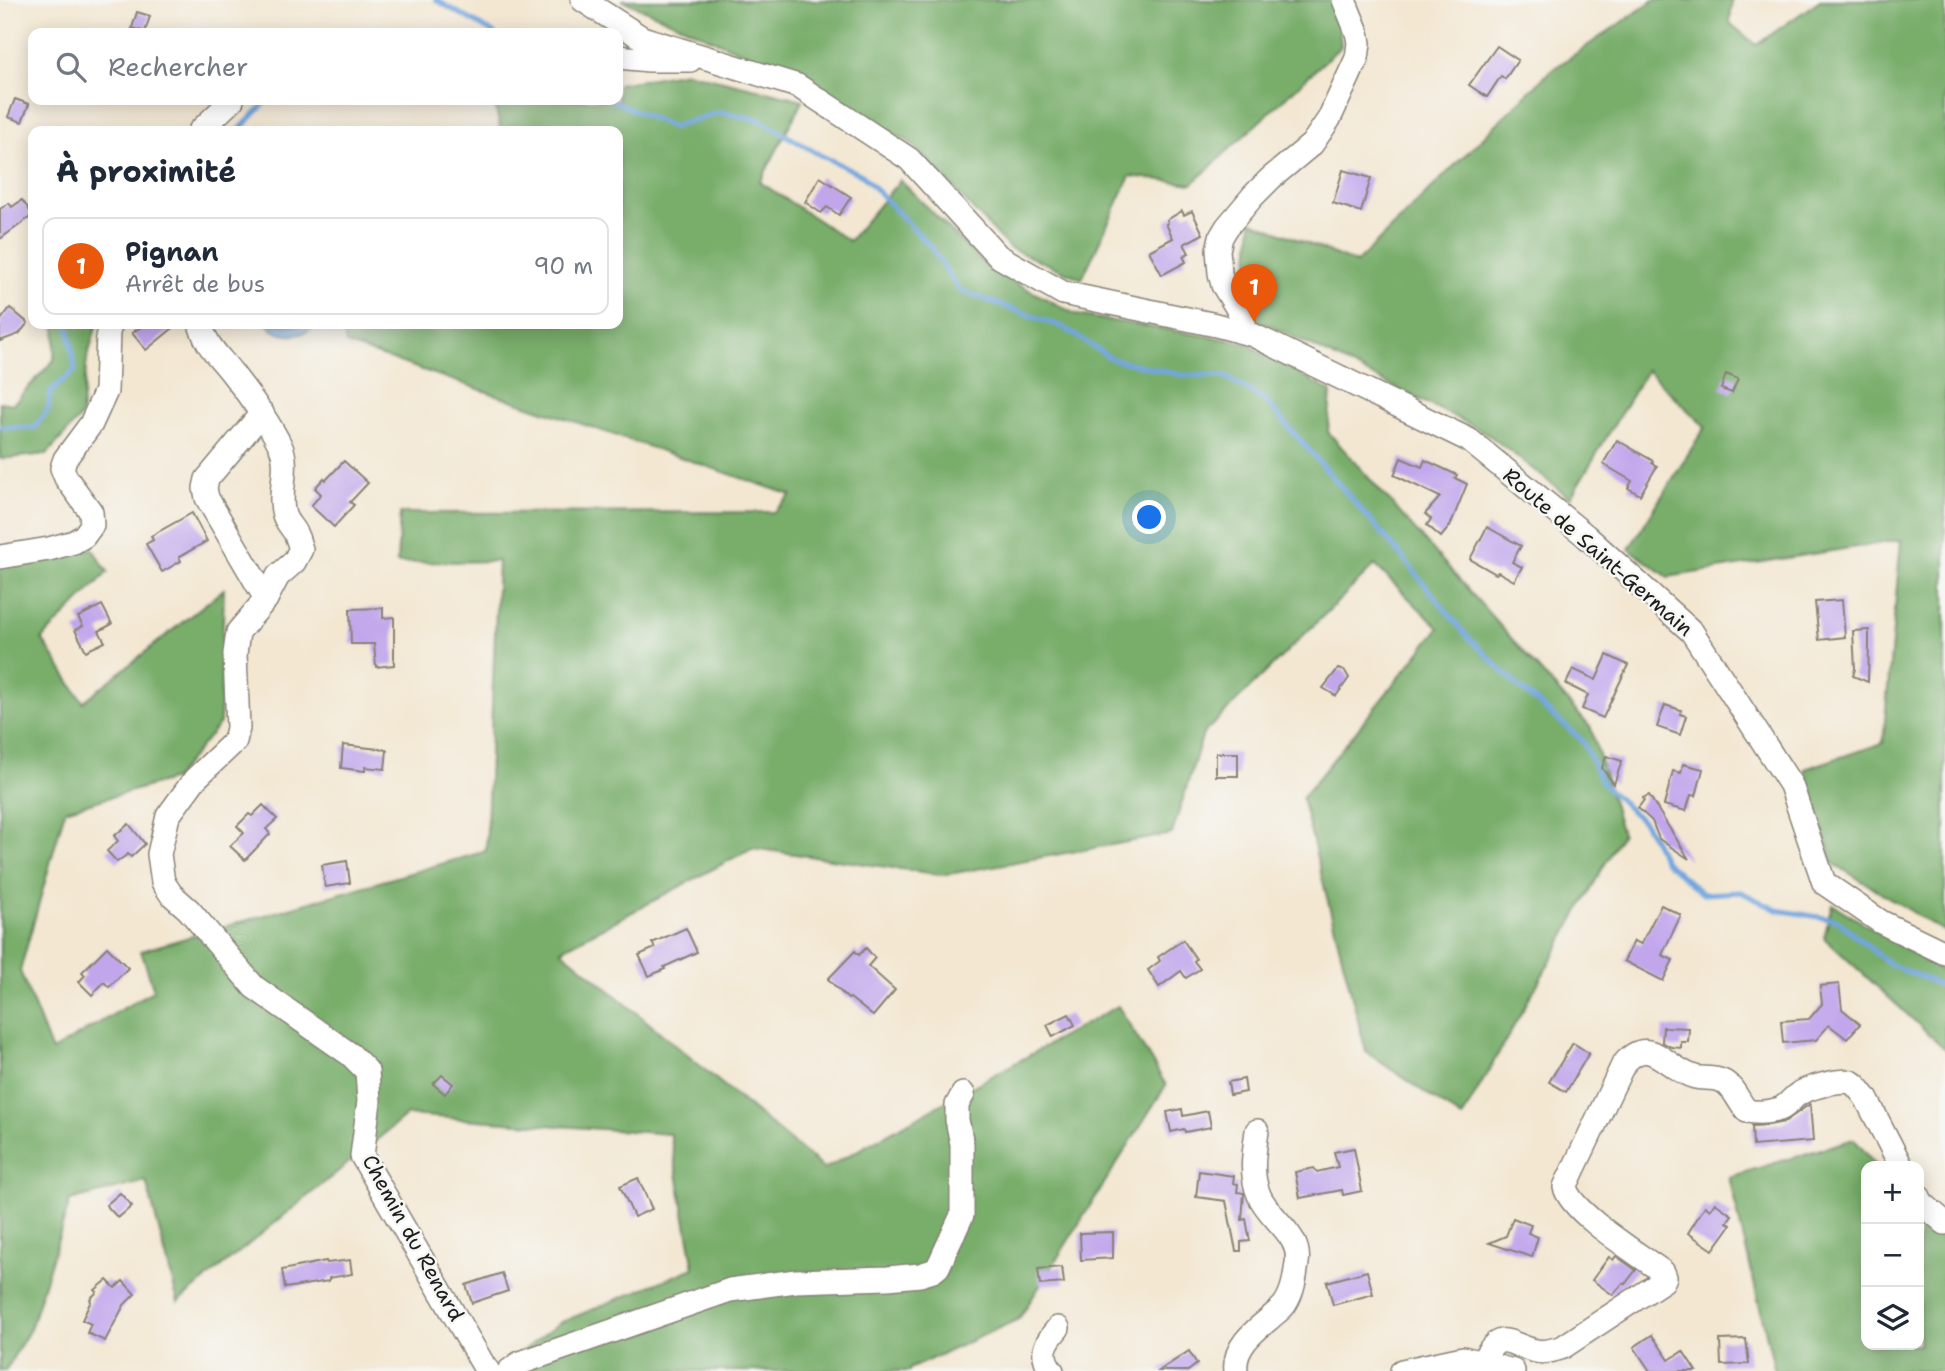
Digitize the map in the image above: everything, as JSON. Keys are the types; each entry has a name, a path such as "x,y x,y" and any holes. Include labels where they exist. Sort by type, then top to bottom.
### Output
{"street":[{"name":"Route de Saint-Germain","path":"583,0 642,38 798,86 909,159 998,256 1063,293 1242,331 1469,440 1586,536 1692,632 1791,785 1824,883 1881,922 1945,953"},
{"path":"1242,331 1242,316 1223,285 1220,273 1218,250 1221,237 1271,178 1312,144 1329,119 1357,58 1357,32 1345,0"},
{"path":"623,57 715,61"},
{"path":"205,126 227,105"},
{"path":"0,557 74,542 85,536 92,525 91,512 66,478 62,468 65,459 91,424 106,391 109,329"},
{"name":"Chemin du Renard","path":"201,329 214,353 262,413 282,449 285,465 284,516 301,549 294,562 278,576 267,599 238,632 234,653 238,728 235,741 195,779 168,816 159,854 163,882 254,987 351,1055 367,1071 369,1101 362,1156 488,1371"},
{"path":"262,413 207,480 205,488 207,498 267,599"},
{"path":"1482,1363 1497,1342 1508,1339 1538,1352 1563,1346 1663,1281 1663,1272 1585,1215 1567,1195 1565,1187 1623,1065 1631,1055 1640,1050 1650,1052 1695,1077 1723,1081 1730,1086 1747,1111 1778,1110 1801,1092 1835,1082 1850,1082 1866,1098 1898,1161"},
{"path":"509,1371 520,1363 730,1290 796,1281 888,1278 933,1271 939,1267 961,1215 962,1144 957,1105 963,1094"},
{"path":"1236,1371 1238,1352 1248,1337 1284,1307 1293,1287 1298,1259 1296,1245 1259,1198 1253,1176 1257,1131"},
{"path":"1924,1205 1945,1223"},
{"path":"1052,1371 1046,1363 1044,1351 1047,1340 1058,1328"},
{"path":"1402,1371 1463,1358 1513,1371"}],"green space":[{"path":"622,0 1336,0 1341,46 1192,184 1130,176 1082,279 1009,248 911,143 785,71"},
{"path":"1654,0 1732,0 1730,23 1756,45 1820,0 1945,0 1945,932 1833,863 1805,769 1883,743 1901,540 1668,577 1629,549 1705,427 1647,370 1570,498 1485,432 1245,313 1252,221 1356,263 1549,72"},
{"path":"686,72 803,100 760,182 849,241 900,180 989,269 1077,315 1243,342 1331,392 1328,432 1591,728 1622,834 1462,1118 1366,1052 1302,798 1439,628 1375,565 1203,734 1172,834 943,875 752,848 561,950 824,1169 1118,1006 1166,1085 1019,1319 909,1371 497,1371 559,1323 694,1268 670,1134 407,1115 178,1302 146,1181 70,1201 30,1329 5,1371 0,1371 0,563 92,548 108,572 42,639 83,702 224,589 220,723 174,779 65,810 20,971 52,1051 154,990 141,951 486,851 498,561 397,563 400,513 774,512 791,495 346,344 343,329 623,329 623,126 500,126 495,106 623,105 623,83"},
{"path":"56,329 96,329 87,359 81,416 47,454 0,459 0,402 13,404 54,360"},
{"path":"1832,904 1945,973 1945,1049 1824,938"},
{"path":"1854,1139 1873,1161 1861,1161 1861,1350 1924,1350 1924,1220 1945,1245 1945,1371 1775,1371 1729,1177"}],"water":[{"path":"272,329 312,329 292,335 278,333"}],"building":[{"path":"137,12 150,16 146,28 132,28"},
{"path":"1497,46 1518,60 1505,79 1501,76 1487,97 1469,85"},
{"path":"15,99 28,104 22,122 8,117"},
{"path":"1343,170 1371,178 1361,212 1333,203"},
{"path":"820,177 851,197 839,215 827,207 821,213 805,202"},
{"path":"22,200 28,208 28,219 0,239 0,209 9,203 12,207"},
{"path":"1182,211 1184,215 1192,211 1203,234 1184,244 1189,253 1183,256 1186,262 1162,275 1149,251 1173,238 1166,224 1167,220"},
{"path":"10,308 28,323 19,334 0,341 0,321"},
{"path":"138,329 172,329 146,350 132,333"},
{"path":"1726,374 1738,379 1732,393 1721,389"},
{"path":"1617,440 1657,466 1640,495 1628,488 1632,481 1603,464"},
{"path":"1401,458 1422,467 1425,460 1457,475 1455,478 1467,484 1450,526 1441,537 1427,525 1431,519 1425,514 1440,497 1394,475"},
{"path":"344,461 368,483 350,502 354,505 334,527 311,506 321,494 315,488"},
{"path":"192,513 207,541 179,557 181,561 162,572 146,544 153,540 151,536"},
{"path":"1487,527 1521,546 1512,562 1522,567 1514,581 1470,559"},
{"path":"1842,600 1845,637 1819,640 1815,602"},
{"path":"102,605 112,624 99,631 105,642 86,651 75,630 83,626 78,617"},
{"path":"383,608 383,618 394,617 394,665 376,667 374,644 351,644 350,609"},
{"path":"1869,630 1868,682 1853,676 1853,631"},
{"path":"1607,655 1628,665 1603,718 1582,709 1588,695 1566,684 1573,669 1596,680"},
{"path":"1338,669 1345,671 1349,678 1336,696 1323,688"},
{"path":"1665,705 1681,710 1680,714 1686,716 1680,735 1657,727"},
{"path":"343,745 387,750 385,769 365,767 365,771 341,768"},
{"path":"1216,753 1238,753 1238,776 1216,776"},
{"path":"1606,756 1622,761 1614,784 1602,768"},
{"path":"1683,764 1703,769 1696,796 1691,795 1686,811 1664,805 1673,771 1681,773"},
{"path":"1649,795 1689,859 1659,839 1652,821 1638,808 1643,798"},
{"path":"263,805 277,819 266,829 270,834 245,860 230,846 244,833 237,826"},
{"path":"129,824 145,844 131,857 128,854 117,862 107,851 118,841 114,836"},
{"path":"347,861 350,883 325,887 322,865"},
{"path":"1661,905 1681,915 1662,955 1673,960 1663,981 1624,961 1634,941 1641,944"},
{"path":"686,928 697,952 649,976 639,955 655,948 652,943"},
{"path":"1183,940 1200,969 1186,978 1181,971 1159,987 1148,970 1160,961 1158,957"},
{"path":"107,947 128,968 109,987 104,982 92,995 79,982 85,975 82,972"},
{"path":"866,948 875,958 868,966 895,990 873,1016 848,999 828,979 855,951 859,955"},
{"path":"1839,984 1842,1009 1860,1024 1847,1039 1829,1025 1816,1040 1783,1043 1781,1021 1809,1019 1822,1004 1820,986"},
{"path":"1069,1014 1075,1025 1053,1037 1047,1025"},
{"path":"1663,1027 1689,1028 1688,1042 1681,1042 1681,1048 1662,1042"},
{"path":"1573,1043 1589,1053 1566,1092 1549,1082"},
{"path":"442,1075 453,1084 445,1094 433,1084"},
{"path":"1244,1079 1246,1092 1230,1095 1228,1082"},
{"path":"1810,1104 1813,1141 1753,1146 1752,1126 1784,1122"},
{"path":"1182,1109 1183,1116 1208,1111 1211,1127 1171,1132 1167,1112"},
{"path":"1354,1148 1362,1191 1343,1195 1342,1190 1300,1198 1295,1172 1314,1168 1317,1172 1338,1167 1334,1152"},
{"path":"1199,1171 1234,1176 1233,1183 1238,1184 1237,1192 1244,1193 1242,1220 1246,1219 1250,1241 1241,1242 1241,1251 1236,1251 1226,1201 1196,1197"},
{"path":"638,1178 652,1209 634,1217 620,1186"},
{"path":"120,1193 132,1206 118,1218 106,1205"},
{"path":"1715,1203 1732,1215 1727,1222 1731,1225 1713,1250 1688,1233 1705,1206 1710,1210"},
{"path":"1513,1218 1531,1225 1528,1233 1538,1237 1532,1257 1489,1243 1506,1236"},
{"path":"1113,1232 1113,1258 1081,1260 1080,1233"},
{"path":"1616,1256 1636,1270 1613,1295 1592,1280 1609,1257 1613,1260"},
{"path":"350,1260 352,1274 329,1278 329,1281 285,1288 282,1270 326,1261"},
{"path":"1062,1267 1064,1283 1040,1285 1038,1269"},
{"path":"1367,1271 1373,1294 1333,1305 1327,1282"},
{"path":"502,1273 508,1291 472,1303 466,1285"},
{"path":"107,1280 115,1288 123,1281 135,1294 124,1305 105,1341 87,1333 91,1324 82,1320 90,1299 97,1292 95,1290"},
{"path":"1652,1335 1669,1360 1683,1351 1696,1371 1650,1371 1634,1347"},
{"path":"1746,1339 1749,1364 1721,1365 1720,1340"},
{"path":"1189,1351 1197,1364 1188,1371 1159,1371"}],"waterway":[{"path":"436,0 485,28"},
{"path":"243,126 263,105"},
{"path":"622,105 673,127 721,112 760,120 820,155 862,175 931,247 959,290 1063,327 1112,359 1182,375 1224,376 1265,400 1400,554 1465,634 1521,689 1582,740 1602,783 1645,824 1665,861 1703,894 1741,892 1777,910 1837,920 1889,964 1945,987"},
{"path":"0,427 34,428 48,410 50,392 75,370 69,329"}],"place":[{"name":"Pignan","path":"1254,322"}]}
